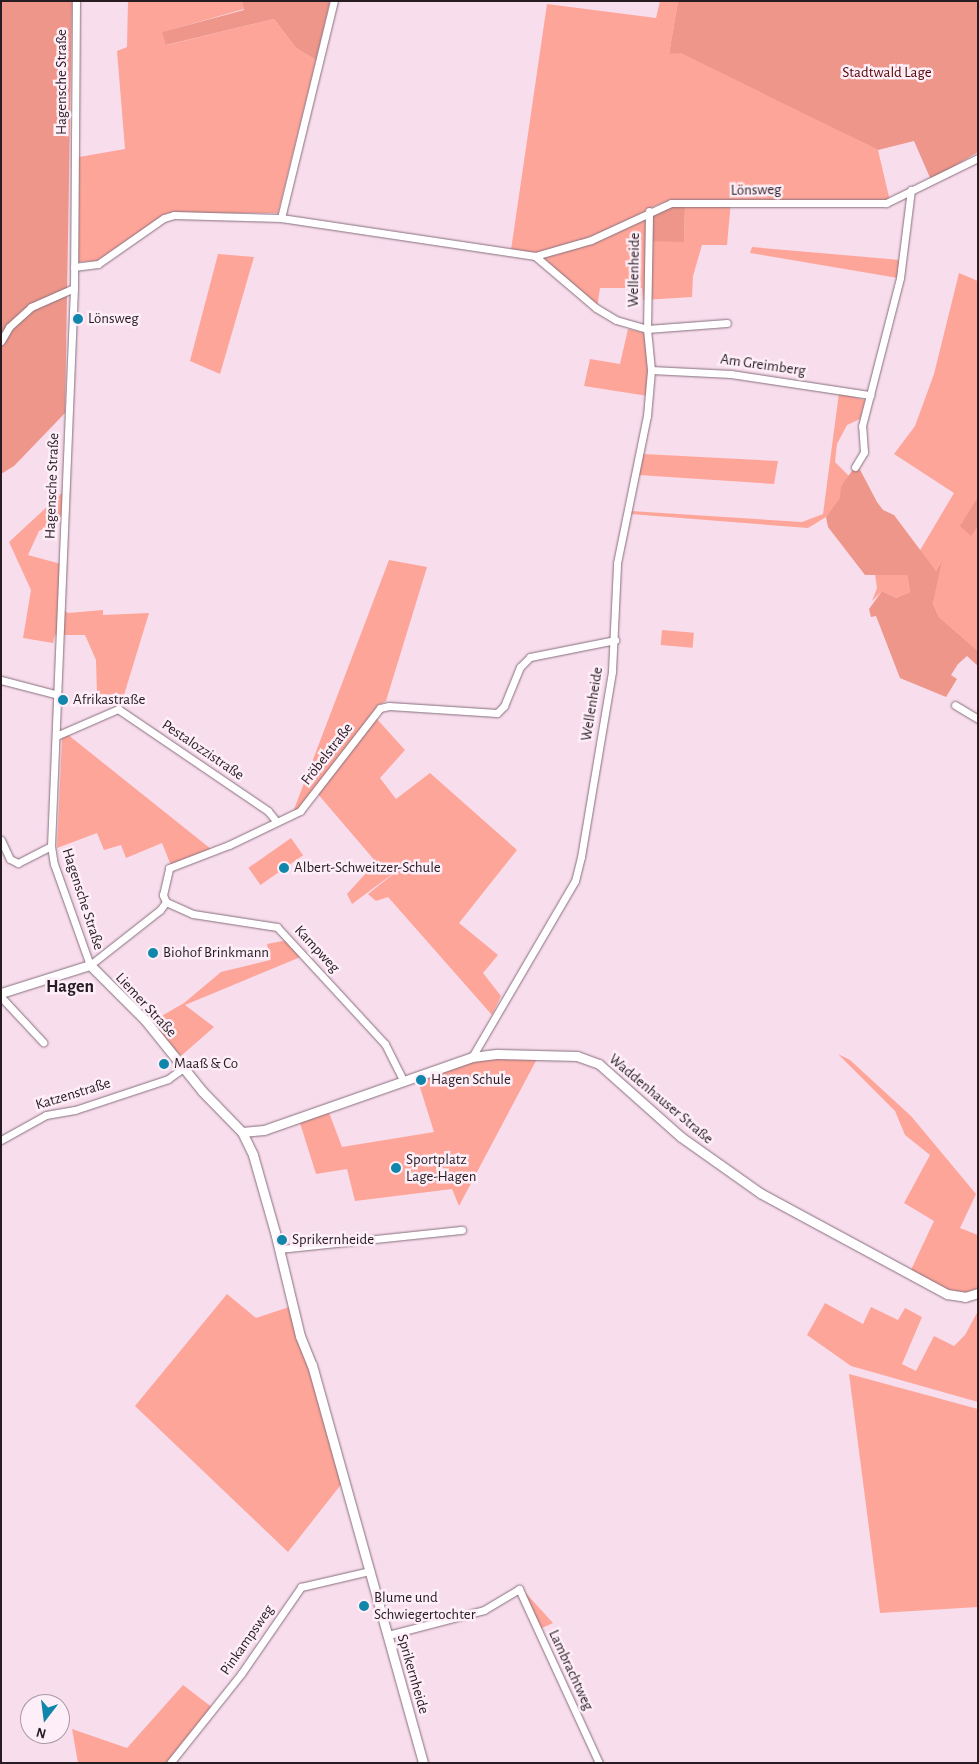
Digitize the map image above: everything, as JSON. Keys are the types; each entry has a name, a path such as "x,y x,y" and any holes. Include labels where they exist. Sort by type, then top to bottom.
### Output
{"main road":[{"path":"1,993 90,965"},
{"name":"Liemer Straße","path":"90,965 145,1020 226,1118 242,1132"},
{"name":"Waddenhauser Straße","path":"242,1132 264,1130 472,1057 498,1054 577,1056 599,1064 681,1137 760,1193 947,1294 976,1295"},
{"name":"Sprikernheide","path":"242,1132 253,1155 280,1249 300,1336 312,1365 423,1763"}],"street":[{"name":"Hagensche Straße","path":"76,1 74,288 51,846 54,864 90,965"},
{"path":"281,218 334,1"},
{"name":"Lönsweg","path":"74,267 98,264 164,218 174,215 281,218 535,256 591,240 649,211 671,203 886,203 978,158"},
{"path":"855,467 864,452 862,426 900,278 911,190"},
{"name":"Wellenheide","path":"472,1057 575,880 592,798 615,640 617,563 647,416 651,370 647,329 649,211"},
{"path":"535,256 596,308 616,320 647,329"},
{"path":"1,341 9,327 31,307 74,288"},
{"name":"Wellenheide","path":"647,329 726,322"},
{"name":"Am Greimberg","path":"651,370 731,374 870,395"},
{"name":"Fröbelstraße","path":"166,902 163,895 169,868 229,845 300,811 380,708 390,706 497,712 504,706 524,661 538,654 615,640"},
{"path":"1,680 58,695"},
{"path":"955,705 978,719"},
{"name":"Pestalozzistraße","path":"56,736 118,710 268,811 276,821"},
{"path":"1,840 10,859 18,863 51,846"},
{"path":"90,965 103,958 166,902"},
{"name":"Kampweg","path":"166,902 193,914 277,927 385,1044 404,1082"},
{"path":"1,997 43,1042"},
{"name":"Katzenstraße","path":"1,1140 46,1115 75,1110 168,1079 183,1068"},
{"path":"280,1249 462,1230"},
{"name":"Pinkampsweg","path":"170,1763 241,1674 301,1587 370,1572"},
{"name":"Lambrachtweg","path":"388,1635 484,1610 519,1589 599,1763"}],"shaded area":[{"path":"128,1 242,1 244,9 163,32 167,45 274,19 296,48 316,60 278,213 167,213 97,261 78,262 79,157 125,149 117,51 127,47"},
{"path":"660,1 678,1 669,54 681,52 878,150 890,201 731,201 727,245 702,245 693,276 692,297 643,300 642,288 600,288 597,308 542,256 650,217 684,241 685,206 670,200 645,210 645,217 592,237 536,253 511,250 547,4 656,18"},
{"path":"752,247 900,260 898,278 750,253"},
{"path":"218,254 254,257 220,374 190,361"},
{"path":"959,273 978,281 978,651 939,617 933,604 941,561 936,571 919,552 954,493 894,454 915,426 934,374"},
{"path":"628,329 644,333 649,374 648,396 584,386 590,359 620,364"},
{"path":"839,393 865,400 860,419 847,425 837,444 835,462 849,476 841,486 841,498 826,517 808,528 630,514 631,511 802,522 823,514"},
{"path":"643,454 778,461 774,484 639,475"},
{"path":"63,492 63,519 39,531 28,555 61,564 59,607 68,613 103,610 103,615 149,613 120,708 114,709 118,695 97,694 96,660 85,635 55,635 53,643 23,638 31,590 9,542"},
{"path":"389,560 427,567 386,701 377,706 299,809 293,812"},
{"path":"875,574 907,575 910,592 896,598 882,591 872,601 877,588"},
{"path":"662,630 694,633 693,648 661,645"},
{"path":"376,718 405,750 380,778 396,799 430,773 517,850 459,923 498,955 483,973 501,996 492,1015 388,897 376,901 368,894 406,864 352,904 347,894 376,862 317,793"},
{"path":"67,734 211,849 172,868 162,843 126,858 121,845 104,850 97,833 57,848 62,738"},
{"path":"291,838 303,855 260,885 248,868"},
{"path":"288,940 303,956 185,1005 214,1027 181,1056 151,1022 184,1003 221,972 270,960 267,944"},
{"path":"838,1054 850,1060 911,1116 976,1194 960,1228 978,1235 978,1289 965,1295 948,1291 910,1272 934,1221 904,1203 930,1155 905,1135 895,1111"},
{"path":"498,1057 538,1057 459,1206 452,1189 355,1201 347,1169 316,1174 299,1120 328,1110 342,1147 434,1132 418,1081 467,1063"},
{"path":"227,1294 256,1318 292,1306 343,1482 288,1552 135,1406"},
{"path":"825,1303 863,1324 871,1307 898,1320 905,1308 922,1317 902,1364 916,1371 934,1336 954,1346 965,1335 978,1311 978,1402 851,1366 807,1335"},
{"path":"849,1374 978,1409 978,1607 880,1613"},
{"path":"522,1589 553,1623 540,1629"},
{"path":"183,1685 213,1708 167,1763 78,1763 72,1729 127,1748"}],"green space":[{"path":"1,1 72,1 65,413 14,466 1,474"},
{"path":"242,1 330,1 316,60 296,48 274,19 166,45 162,32 244,10"},
{"name":"Stadtwald Lage","path":"678,1 978,1 978,152 931,180 914,141 878,150 681,53 669,54"},
{"path":"671,205 685,206 684,242 650,241 650,217"},
{"path":"857,464 877,502 883,510 894,515 936,571 942,560 933,604 939,617 978,651 978,666 967,656 958,664 951,675 957,679 946,697 900,678 876,616 871,617 869,609 882,591 896,598 910,592 907,575 865,575 828,527 826,517 840,498 841,486"},
{"path":"978,497 978,526 971,536 960,526"}],"place":[{"name":"Lönsweg","path":"78,319"},
{"name":"Afrikastraße","path":"63,700"},
{"name":"Albert-Schweitzer-Schule","path":"284,868"},
{"name":"Biohof Brinkmann","path":"153,953"},
{"name":"Maaß & Co","path":"164,1064"},
{"name":"Hagen Schule","path":"421,1080"},
{"name":"Sportplatz Lage-Hagen","path":"396,1168"},
{"name":"Sprikernheide","path":"282,1240"},
{"name":"Blume und Schwiegertochter","path":"364,1606"}],"district":[{"name":"Hagen","path":"70,987"}]}
